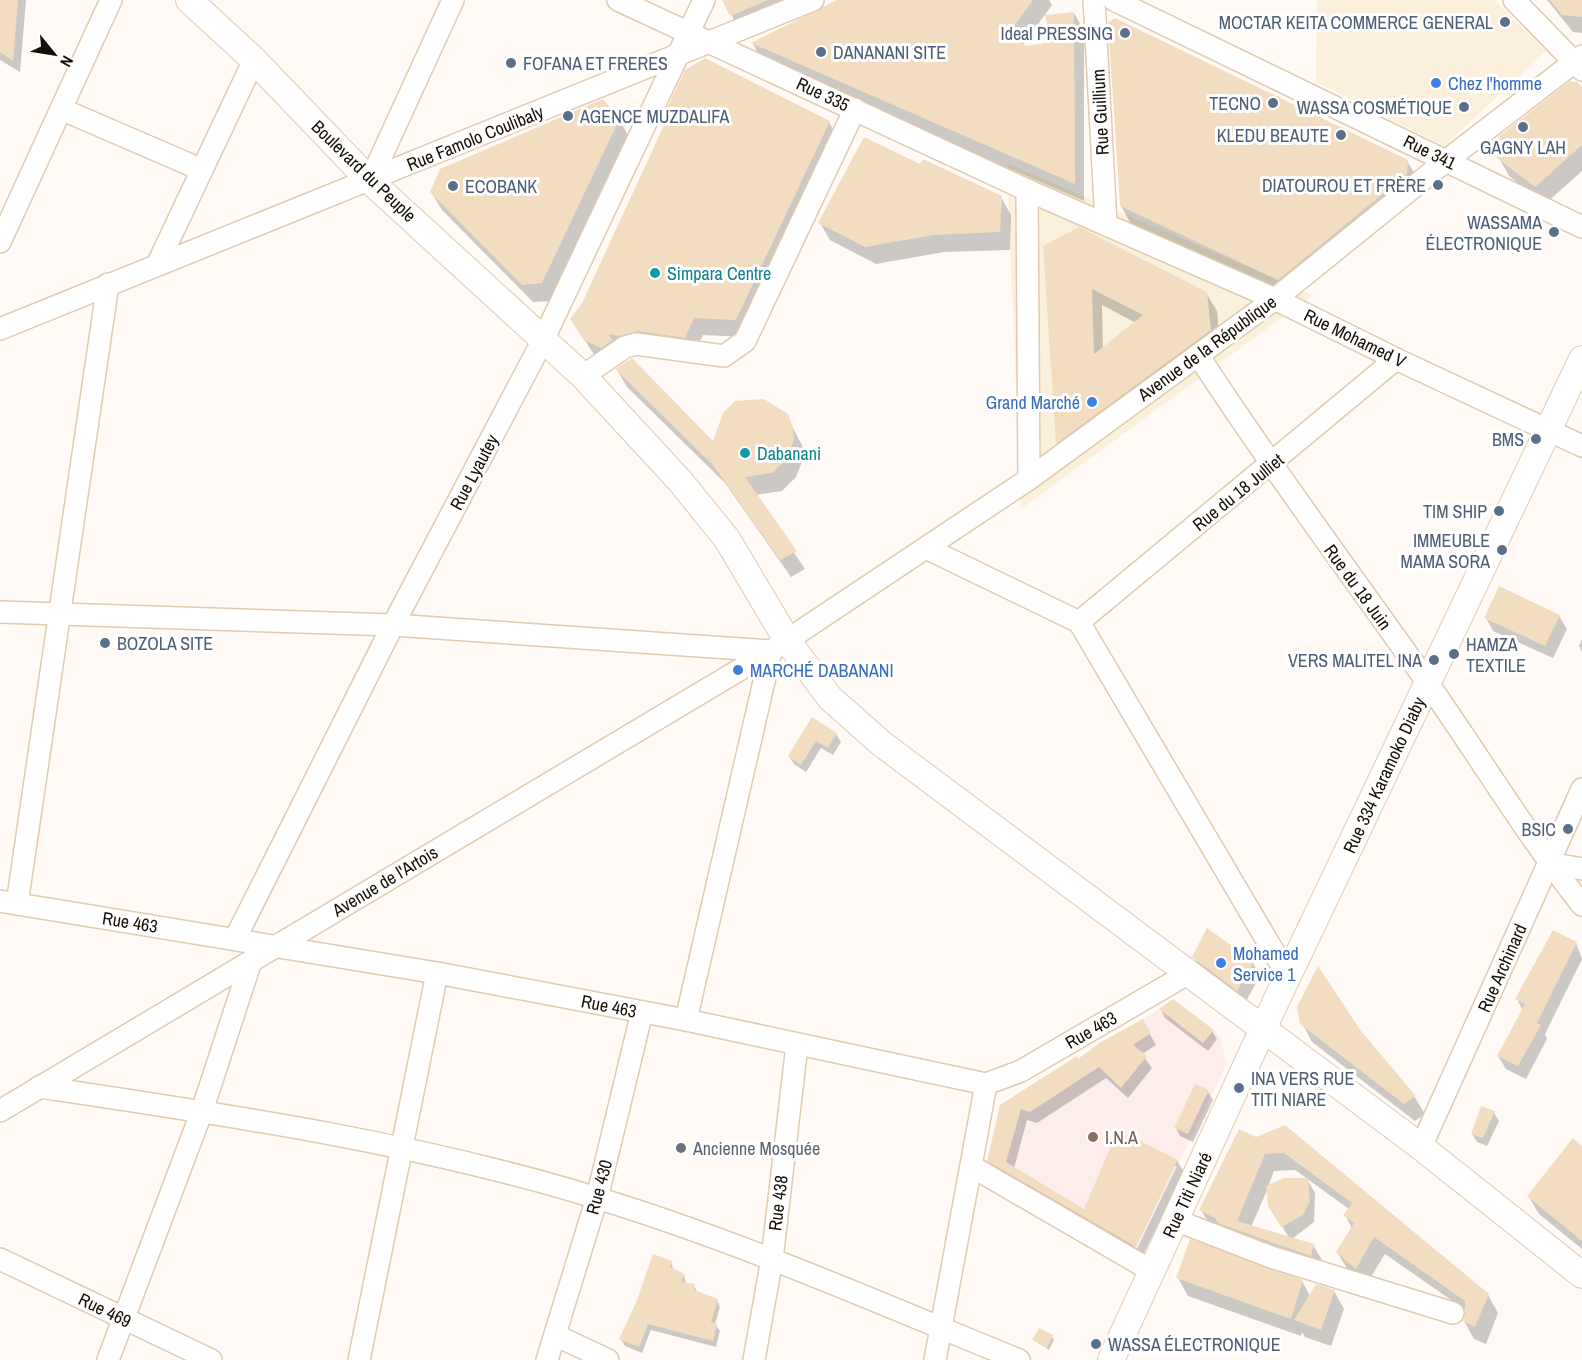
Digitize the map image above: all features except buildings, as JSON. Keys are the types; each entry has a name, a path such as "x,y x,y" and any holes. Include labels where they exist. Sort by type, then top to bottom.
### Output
{"main road":[{"name":"Boulevard du Peuple","path":"189,0 254,60 370,181 584,376 680,481 727,540 779,646 830,698 882,744 1421,1147 1582,1275"},
{"name":"Rue 334 Karamoko Diaby","path":"1263,1030 1582,358"},
{"name":"Rue Titi Niaré","path":"1111,1360 1263,1030"}],"street":[{"path":"0,242 111,0"},
{"path":"370,181 453,0"},
{"name":"Rue 335","path":"618,0 1027,190"},
{"name":"Rue Lyautey","path":"235,939 393,626 544,338 704,0"},
{"name":"Rue Famolo Coulibaly","path":"0,329 158,263 370,181 813,0"},
{"name":"Rue Guillium","path":"1094,0 1106,224"},
{"name":"Rue 341","path":"1114,0 1582,227"},
{"path":"1514,0 1580,63"},
{"path":"158,263 254,60"},
{"name":"Avenue de la République","path":"818,620 1029,479 1275,299 1447,160 1580,63"},
{"path":"61,109 200,170"},
{"path":"584,376 626,347 636,344 724,356 745,341 855,109"},
{"path":"1027,190 1029,479"},
{"name":"Rue Mohamed V","path":"1027,190 1275,299 1396,359 1582,446"},
{"path":"8,903 58,615 108,284"},
{"name":"Rue du 18 Juin","path":"1198,355 1271,466 1427,683 1549,863 1582,905"},
{"name":"Rue du 18 Julliet","path":"1079,622 1271,466 1396,359"},
{"path":"926,548 1079,622 1288,976"},
{"path":"0,612 393,626 779,646 686,1020"},
{"name":"Avenue de l'Artois","path":"0,1111 779,646 818,620"},
{"name":"Rue Archinard","path":"1421,1147 1582,789"},
{"path":"1549,863 1582,869"},
{"name":"Rue 463","path":"8,903 437,973 686,1020 797,1046 986,1084 1021,1071 1189,973"},
{"path":"108,1360 202,1111 251,961"},
{"path":"358,1360 437,973"},
{"name":"Rue 430","path":"547,1360 597,1198 642,1012"},
{"name":"Rue 438","path":"754,1360 772,1259 797,1046"},
{"path":"935,1360 986,1084"},
{"path":"39,1088 202,1111 402,1147 597,1198 772,1259 1018,1360"},
{"path":"971,1166 1152,1271"},
{"path":"1175,1221 1271,1257 1453,1313"},
{"name":"Rue 469","path":"0,1259 211,1360"},
{"path":"555,1335 609,1360"}],"shaded area":[{"path":"1317,0 1494,0 1546,51 1444,146 1316,82"},
{"name":"Grand Marché","path":"1007,163 1313,295 1021,509"},
{"name":"I.N.A","path":"1171,1002 1214,1030 1221,1038 1226,1065 1136,1251 987,1169 1002,1104"}],"place":[{"name":"MOCTAR KEITA COMMERCE GENERAL","path":"1505,22"},
{"name":"Ideal PRESSING","path":"1125,33"},
{"name":"DANANANI SITE","path":"821,52"},
{"name":"FOFANA ET FRERES","path":"511,63"},
{"name":"Chez l'homme","path":"1436,83"},
{"name":"TECNO","path":"1273,103"},
{"name":"WASSA COSMÉTIQUE","path":"1464,107"},
{"name":"AGENCE MUZDALIFA","path":"568,116"},
{"name":"GAGNY LAH","path":"1523,127"},
{"name":"KLEDU BEAUTE","path":"1341,135"},
{"name":"DIATOUROU ET FRÈRE","path":"1438,185"},
{"name":"ECOBANK","path":"453,186"},
{"name":"WASSAMA ÉLECTRONIQUE","path":"1554,232"},
{"name":"Simpara Centre","path":"655,273"},
{"name":"Grand Marché","path":"1092,402"},
{"name":"BMS","path":"1536,439"},
{"name":"Dabanani","path":"745,453"},
{"name":"TIM SHIP","path":"1499,511"},
{"name":"IMMEUBLE MAMA SORA","path":"1502,550"},
{"name":"BOZOLA SITE","path":"105,643"},
{"name":"HAMZA TEXTILE","path":"1454,654"},
{"name":"VERS MALITEL INA","path":"1434,660"},
{"name":"MARCHÉ DABANANI","path":"738,670"},
{"name":"BSIC","path":"1568,829"},
{"name":"Mohamed Service 1","path":"1221,963"},
{"name":"INA VERS RUE TITI NIARE","path":"1239,1088"},
{"name":"I.N.A","path":"1093,1137"},
{"name":"Ancienne Mosquée","path":"681,1148"},
{"name":"WASSA ÉLECTRONIQUE","path":"1096,1344"}]}
